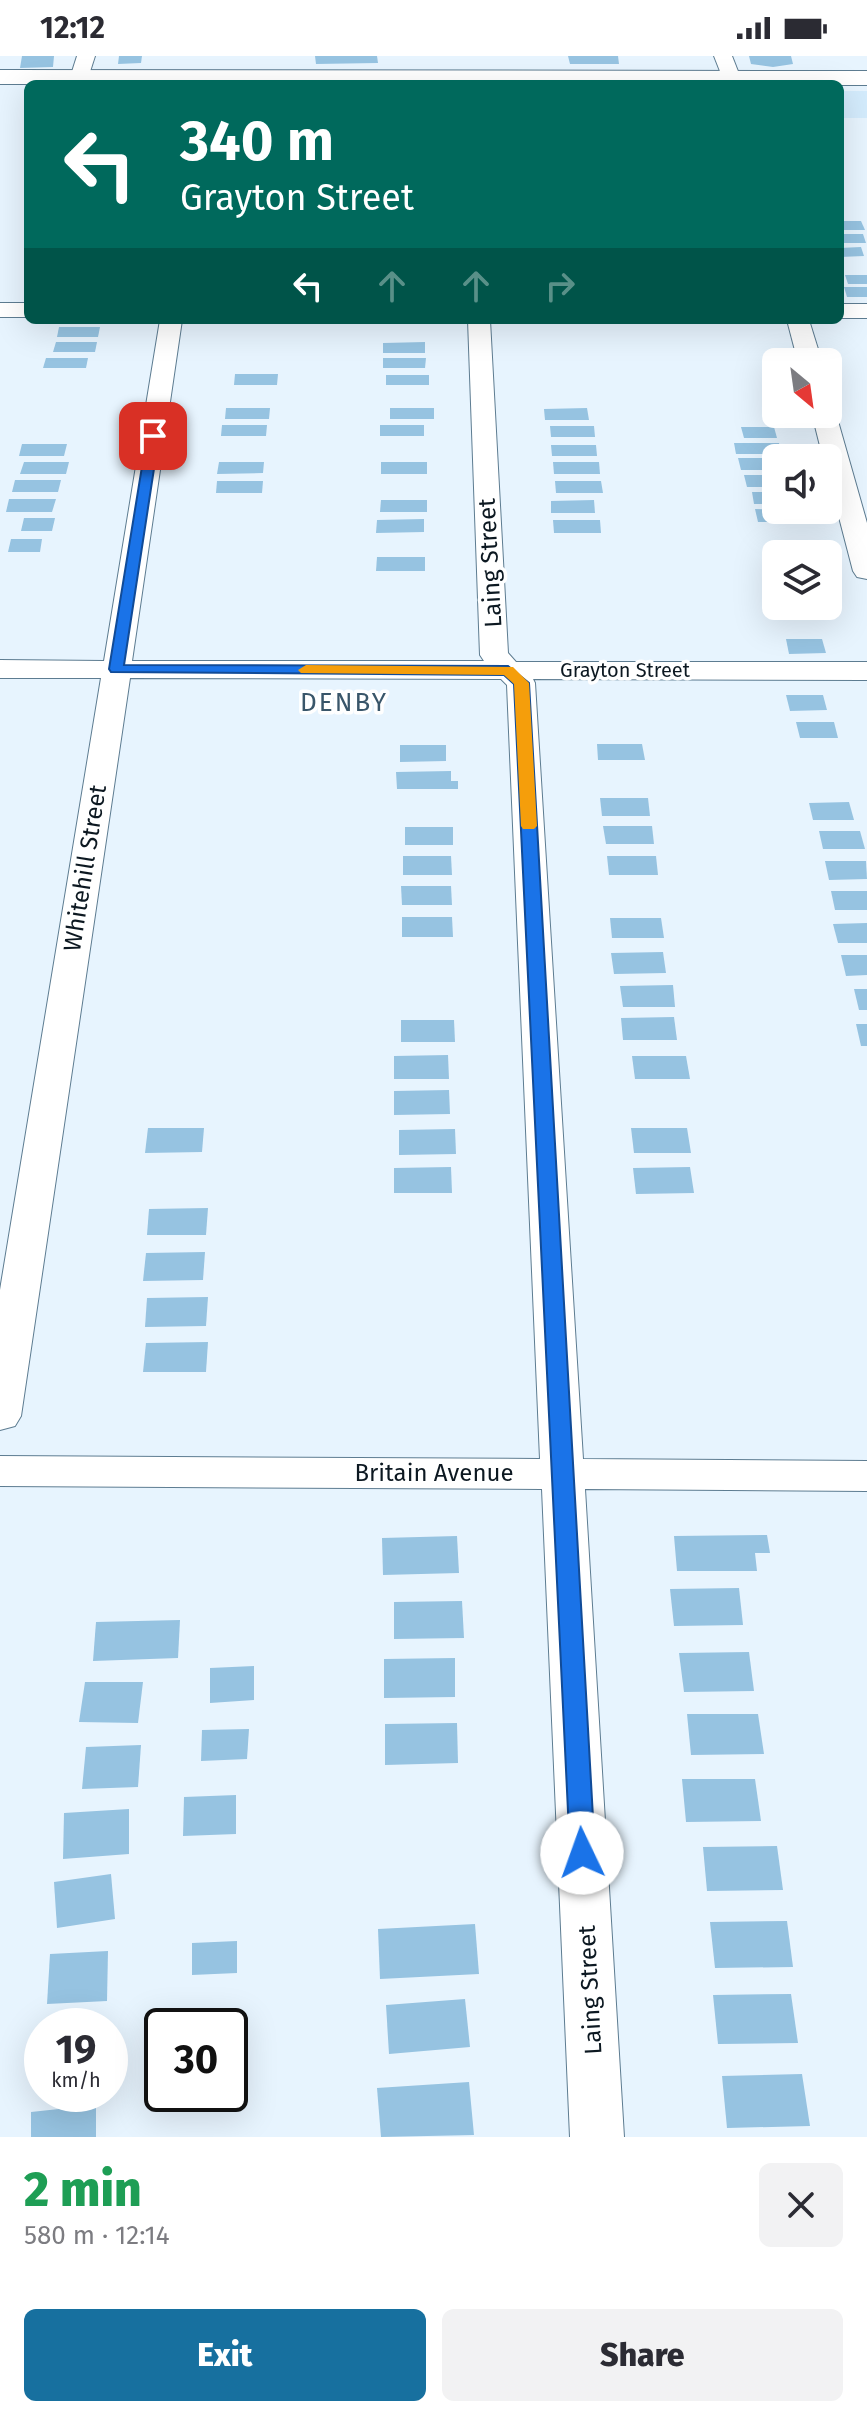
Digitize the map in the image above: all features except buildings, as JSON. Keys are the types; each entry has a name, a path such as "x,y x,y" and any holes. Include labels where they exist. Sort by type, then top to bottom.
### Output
{"street":[{"path":"723,56 733,80"},
{"path":"0,77 82,67 209,80"},
{"path":"778,80 867,78"},
{"path":"0,310 24,310"},
{"path":"844,311 867,311"},
{"name":"Whitehill Street","path":"0,1416 170,324"},
{"name":"Laing Street","path":"479,324 494,655 521,683 597,2137"},
{"path":"799,324 806,348"},
{"path":"828,428 867,571"},
{"name":"Grayton Street","path":"0,669 867,671"},
{"name":"Britain Avenue","path":"0,1471 867,1476"}],"shaded area":[{"path":"844,91 867,91 867,118 844,118"}],"slow traffic":[{"path":"306,670 508,670 521,683 529,826"}],"district":[{"name":"DENBY","path":"344,702"}],"route":[{"path":"153,436 116,669 508,670 521,683 582,1853"}]}
